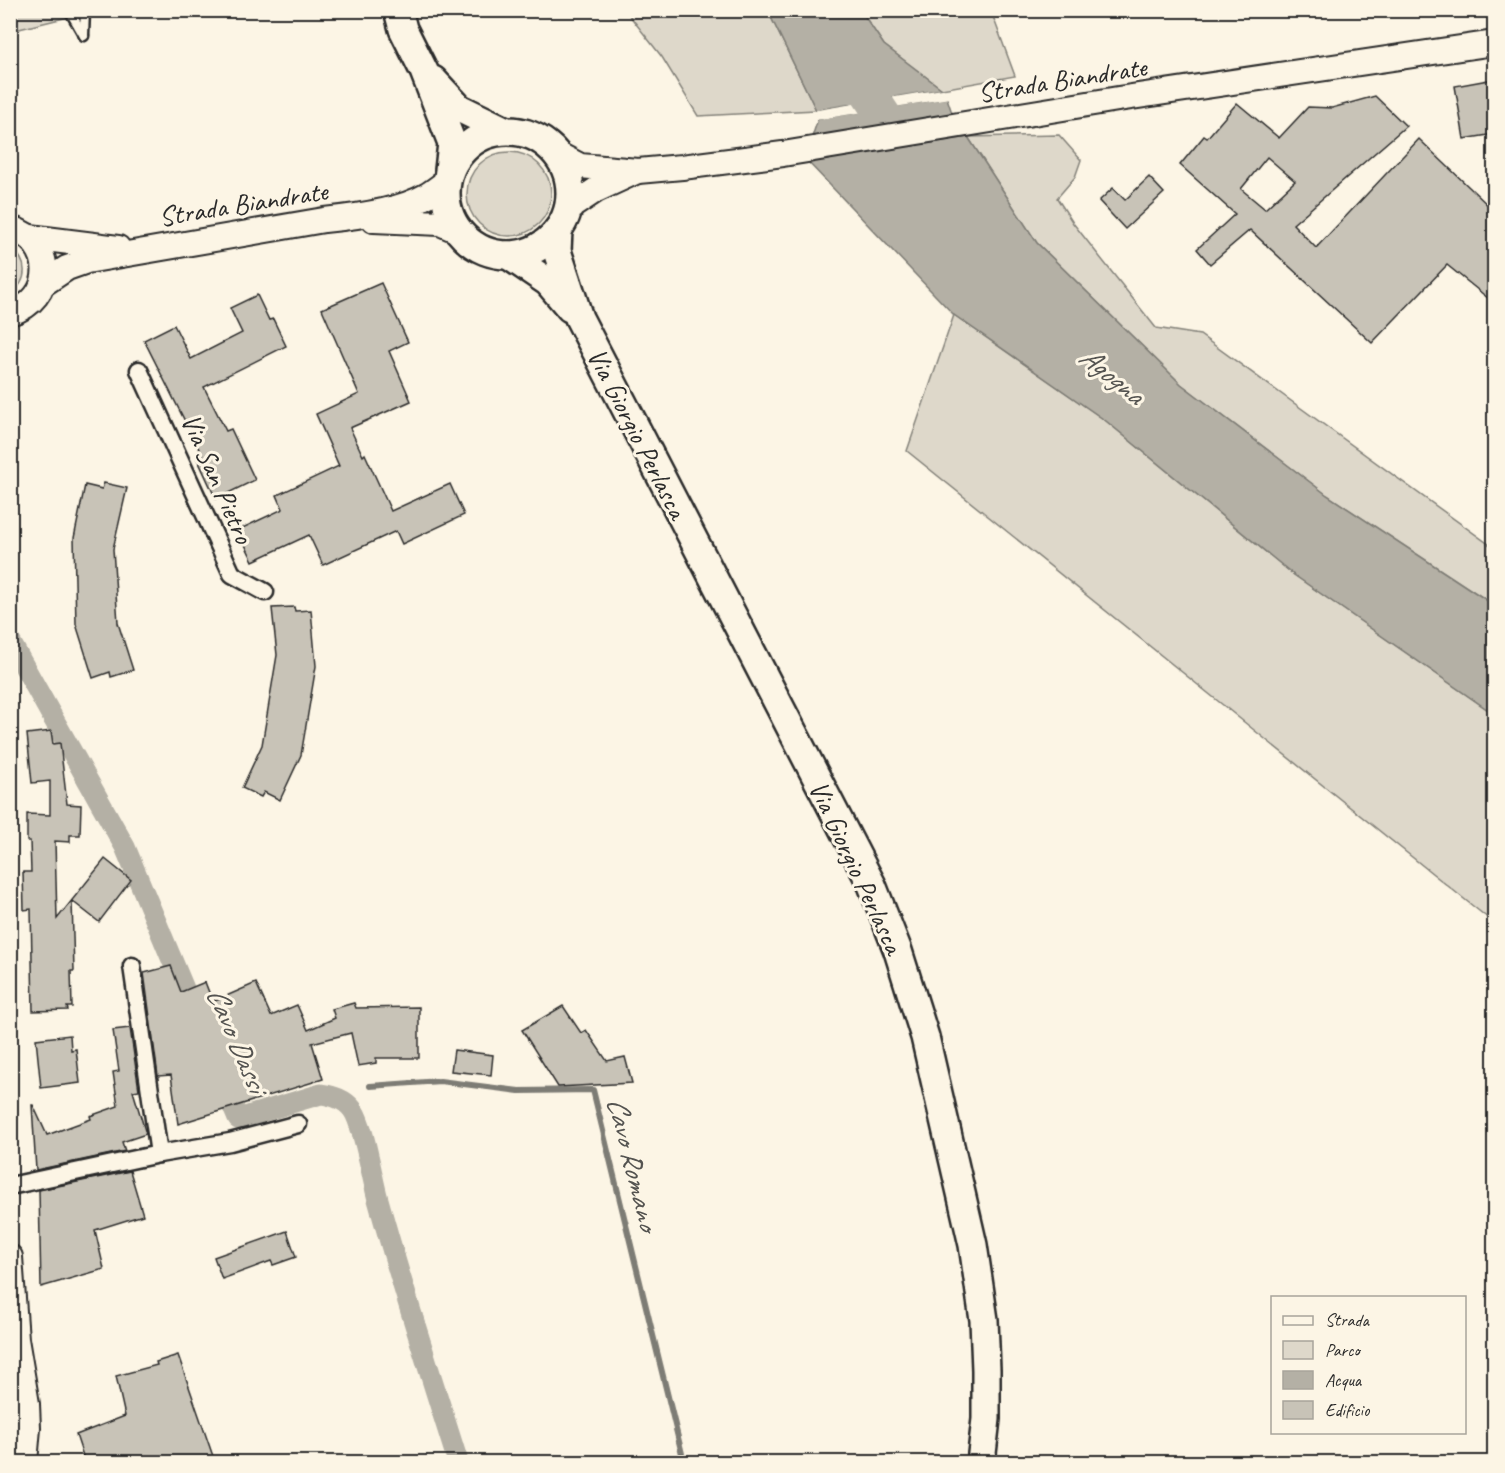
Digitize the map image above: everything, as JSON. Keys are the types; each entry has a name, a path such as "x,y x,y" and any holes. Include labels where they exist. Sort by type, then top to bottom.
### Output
{"main road":[{"path":"398,17 424,71 452,143 445,200 458,231 472,244 489,252 508,255 522,254 536,249 548,241 563,219 571,190 567,172 559,155 548,144 520,131 504,130 487,134 471,142 458,154 448,176"},
{"name":"Strada Biandrate","path":"559,155 580,166 638,171 783,154 1118,99 1494,43"},
{"path":"424,71 459,108 504,130"},
{"name":"Strada Biandrate","path":"563,219 596,190 638,171"},
{"name":"Strada Biandrate","path":"11,314 31,303 43,284 67,268 87,261 138,250 357,216 426,197 448,176"},
{"name":"Strada Biandrate","path":"357,216 375,220 440,223 458,231"},
{"name":"Via Giorgio Perlasca","path":"563,219 557,251 579,318 872,885 898,951 925,1037 973,1245 984,1320 986,1370 986,1419 981,1462"},
{"path":"20,233 39,247 44,259 43,284"},
{"name":"Strada Biandrate","path":"20,233 138,250"},
{"name":"Via Giorgio Perlasca","path":"508,255 548,282 579,318"},
{"path":"10,1257 16,1339 27,1404 28,1428 25,1462"},
{"path":"10,1386 16,1339"}],"street":[{"name":"Via San Pietro","path":"140,370 232,574 265,592"},
{"path":"132,966 159,1154"},
{"path":"10,1186 159,1154 230,1142 298,1124"}],"lane":[{"path":"69,10 84,36 85,10"}],"green space":[{"path":"10,11 64,11 68,17 11,31"},
{"path":"626,11 768,11 816,110 698,116 662,57"},
{"path":"861,11 991,11 1015,76 942,89 884,45"},
{"path":"1059,135 1081,160 1075,177 1057,198 1073,223 1156,328 1200,335 1494,548 1494,605 1327,495 1181,384 1037,243 968,137"},
{"path":"509,152 525,155 539,164 548,178 551,194 548,210 539,224 525,233 509,236 493,233 479,224 470,210 467,194 470,178 479,164 493,155"},
{"path":"11,249 21,259 24,271 21,283 11,293"},
{"path":"954,315 1106,421 1294,575 1494,714 1494,923 907,451"}],"water":[{"path":"768,11 861,11 884,45 942,89 816,110"},
{"path":"947,98 953,116 811,140 818,119"},
{"path":"968,137 1037,243 1181,384 1327,495 1494,605 1494,714 1294,575 1106,421 954,315 808,162"}],"pier":[{"path":"945,89 942,92 816,113 812,111"},
{"path":"947,95 950,98 815,120 818,116"}],"building":[{"path":"1494,79 1494,134 1464,139 1455,86"},
{"path":"1375,96 1406,126 1293,224 1316,248 1419,139 1494,211 1494,303 1447,265 1372,343 1250,230 1210,264 1197,249 1235,214 1180,165 1204,136 1207,138 1237,103 1279,138 1308,107 1332,108","holes":["1267,157 1295,181 1265,209 1241,189"]},
{"path":"1149,177 1164,193 1125,229 1099,201 1113,188 1125,200"},
{"path":"381,283 408,342 389,351 411,401 350,428 363,456 365,454 391,511 450,484 464,515 402,544 396,531 323,565 309,535 253,561 238,530 283,509 277,495 339,466 316,414 359,394 322,309"},
{"path":"257,295 269,320 273,319 286,346 204,387 226,431 231,429 255,480 216,499 197,458 202,455 144,340 174,325 191,359 242,333 230,308"},
{"path":"104,483 127,488 113,549 118,623 133,670 111,677 110,672 93,678 76,624 74,538 85,485 102,489"},
{"path":"294,607 295,611 311,610 316,666 301,755 280,800 264,792 261,797 242,788 262,745 277,655 272,608"},
{"path":"51,731 53,744 60,743 67,804 81,805 80,835 70,835 70,842 55,841 57,919 105,859 131,880 99,922 72,901 74,971 71,971 72,1007 67,1007 68,1010 33,1011 31,909 24,910 23,872 31,872 30,841 27,841 27,814 50,815 50,781 32,783 27,734"},
{"path":"171,966 181,992 205,982 215,1001 256,983 271,1016 297,1005 308,1030 335,1018 332,1009 354,1003 356,1008 419,1007 419,1058 376,1058 376,1063 358,1066 351,1033 312,1043 323,1079 178,1124 171,1075 158,1076 144,973"},
{"path":"563,1006 581,1033 586,1030 607,1061 625,1057 632,1083 558,1087 522,1030"},
{"path":"130,1028 139,1090 133,1091 146,1134 122,1142 125,1151 36,1170 32,1105 47,1135 91,1119 90,1116 118,1106 113,1072 119,1071 113,1030"},
{"path":"70,1035 71,1050 76,1049 80,1083 41,1088 36,1039"},
{"path":"454,1050 493,1055 491,1075 451,1071"},
{"path":"130,1171 143,1215 95,1230 104,1269 41,1287 39,1190"},
{"path":"287,1231 296,1257 273,1265 271,1261 222,1279 214,1257"},
{"path":"178,1355 215,1462 85,1462 76,1435 125,1416 116,1376 157,1365 156,1362"}],"waterway":[{"name":"Agogna","path":"816,10 833,40 906,150"},
{"name":"Cavo Dassi","path":"10,641 125,847 195,1015"},
{"name":"Cavo Romano","path":"370,1086 440,1081 519,1091 593,1090 684,1462"},
{"name":"Cavo Dassi","path":"223,1083 238,1119 321,1094 343,1101 353,1110 361,1129 388,1236 458,1462"}]}
